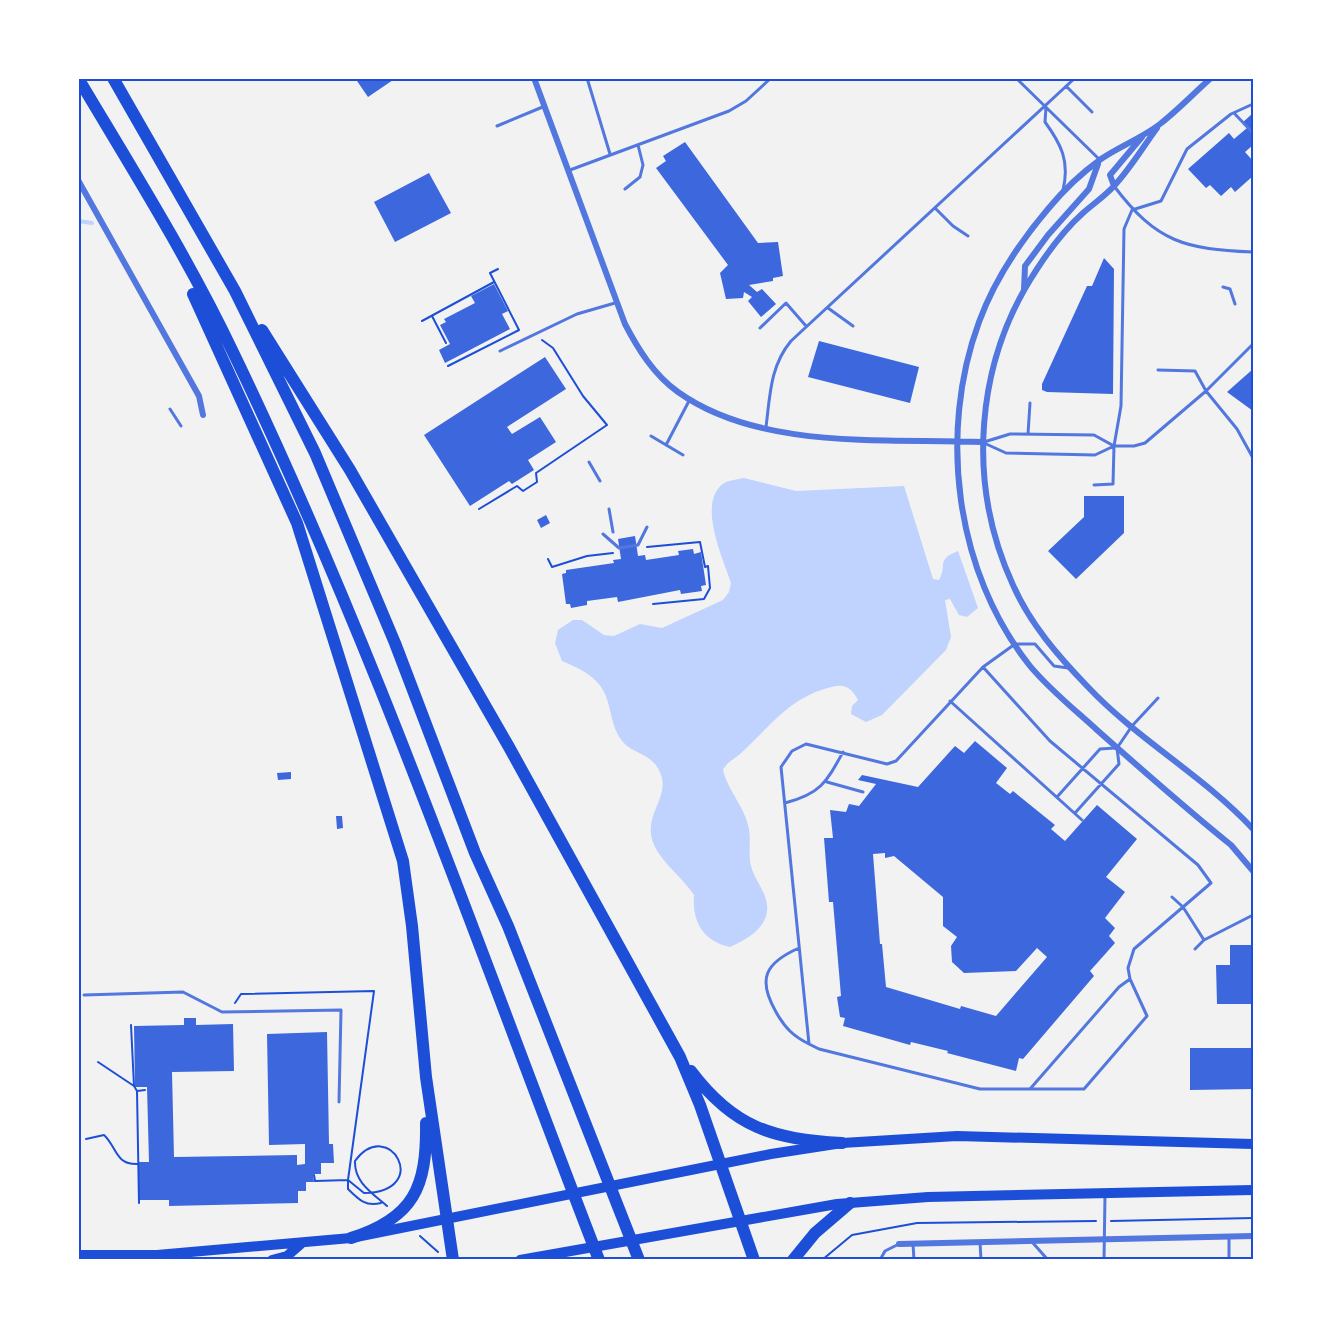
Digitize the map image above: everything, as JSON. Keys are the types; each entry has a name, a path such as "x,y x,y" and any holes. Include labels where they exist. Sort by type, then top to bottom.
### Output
{"highway":[{"path":"78,78 149,197 230,346 309,515 388,711 599,1260"},
{"path":"113,78 235,291 315,453 395,643 475,853 508,926 639,1260"},
{"path":"149,197 282,485 403,861 412,926 426,1077 453,1260"},
{"path":"211,248 350,470 508,747 680,1057 713,1100 736,1118 758,1128 799,1141 842,1143"},
{"path":"680,1057 754,1260"},
{"path":"351,1238 378,1229 389,1222 404,1210 414,1194 426,1148 426,1077"},
{"path":"793,1260 815,1233 850,1203"}],"main road":[{"path":"78,1255 157,1255 351,1238 720,1164 842,1143 957,1136 1253,1144"},
{"path":"520,1260 740,1220 850,1203 928,1197 1253,1190"},
{"path":"272,1260 287,1256 302,1243"}],"street":[{"path":"534,78 615,303 645,358 677,391 723,415 765,429 816,436 982,442"},
{"path":"1211,78 1159,125 1114,186 1067,228 1024,291 1011,315 994,365 984,416 983,477 991,525 1009,577 1027,612 1070,668 1132,726 1253,829"},
{"path":"1159,125 1100,160 1061,196 1031,230 1011,258 980,319 971,345 960,403 958,441 960,494 969,541 988,595 1015,644 1044,681 1117,748 1231,845 1253,871"},
{"path":"1114,186 1110,175 1146,132"},
{"path":"1024,291 1024,266 1089,189 1100,160"},
{"path":"78,180 199,396 203,415"},
{"path":"898,1244 1253,1236"}],"lane":[{"path":"587,78 610,154"},
{"path":"568,171 729,111 746,100 771,78"},
{"path":"1016,78 1100,160"},
{"path":"765,429 774,368 780,354 806,326 936,209 1075,78"},
{"path":"1066,86 1092,112"},
{"path":"1094,485 1113,484 1114,446 1120,423 1124,229 1132,210 1161,201 1187,149 1234,113 1253,104"},
{"path":"1046,105 1045,122 1060,143 1064,154 1066,177 1061,196"},
{"path":"497,126 545,106"},
{"path":"1234,113 1253,132"},
{"path":"625,189 640,177 643,165 638,145"},
{"path":"1114,186 1132,210 1151,226 1183,244 1209,250 1253,252"},
{"path":"936,209 953,226 968,236"},
{"path":"1222,287 1230,290 1235,304"},
{"path":"500,351 577,314 615,303"},
{"path":"760,328 786,303 806,326"},
{"path":"828,307 853,326"},
{"path":"982,442 1006,453 1028,454 1095,455 1114,446 1134,446 1145,442 1206,391 1253,344"},
{"path":"1158,370 1196,371 1206,391 1237,429 1253,458"},
{"path":"666,445 690,399"},
{"path":"1028,434 1030,403"},
{"path":"170,409 181,426"},
{"path":"982,442 1010,434 1094,435 1114,446"},
{"path":"651,436 683,455"},
{"path":"589,462 600,481"},
{"path":"609,509 613,532"},
{"path":"603,534 619,548 628,547 638,545 647,527"},
{"path":"809,1044 781,767 792,752 806,744 815,744 887,764 896,761 983,667 1015,644 1035,644 1054,666 1070,668"},
{"path":"800,948 773,963 764,984 766,995 793,1036 819,1049 980,1089 1084,1089 1147,1016 1130,979 1128,968 1134,949 1211,883 1198,865 1050,741 983,667"},
{"path":"1075,813 1119,764 1117,748 1132,726 1158,698"},
{"path":"950,701 1082,820"},
{"path":"1058,797 1100,748 1117,748"},
{"path":"785,803 807,797 827,782 843,752"},
{"path":"827,782 863,792"},
{"path":"1172,897 1183,907 1204,940"},
{"path":"1195,949 1204,940 1253,915"},
{"path":"1030,1089 1119,987 1130,979"},
{"path":"84,995 183,992 222,1012 341,1010 339,1102"},
{"path":"1104,1260 1105,1193"},
{"path":"1229,1236 1229,1260"},
{"path":"1032,1241 1048,1260"},
{"path":"980,1242 981,1260"},
{"path":"880,1260 885,1251 898,1244"},
{"path":"913,1244 914,1260"}],"path":[{"path":"448,366 519,330 490,273 498,269"},
{"path":"422,321 494,282"},
{"path":"432,316 446,343"},
{"path":"479,509 517,486 523,491 537,482 536,473 607,425 583,396 553,348 542,340"},
{"path":"644,548 697,541 703,547 705,567 708,566 710,588 704,599 653,604"},
{"path":"548,558 552,567 587,556 614,553"},
{"path":"229,1012 242,994 374,992 348,1189 363,1203 372,1205 383,1202"},
{"path":"131,1025 134,1086"},
{"path":"98,1062 137,1090 139,1203"},
{"path":"137,1090 145,1090"},
{"path":"86,1139 104,1135 121,1160 138,1164"},
{"path":"314,1175 315,1181 348,1180 364,1193 375,1193 385,1191 397,1182 400,1174 399,1160 389,1149 375,1145 360,1154 355,1161 358,1179 365,1187 371,1192 377,1197 383,1202 391,1210"},
{"path":"1117,1221 1253,1218"},
{"path":"822,1260 832,1249 852,1235 876,1229 917,1223 1088,1221"},
{"path":"415,1231 439,1253"}],"water":[{"path":"744,478 796,491 904,486 933,579 939,580 944,560 958,551 978,608 967,617 959,615 950,599 945,600 951,637 946,650 882,715 866,722 851,714 852,706 858,700 851,690 844,686 824,689 811,694 788,709 725,767 723,770 725,778 747,821 750,834 751,866 765,896 767,909 763,923 758,930 745,940 730,947 713,940 701,929 695,914 694,895 662,858 654,845 651,826 663,786 659,770 649,759 623,742 616,731 602,688 587,674 562,661 555,643 558,630 573,620 582,620 604,635 614,636 640,624 662,628 723,600 729,592 731,583 714,530 713,501 717,490 726,482"}],"building":[{"path":"355,78 396,78 368,97"},
{"path":"1253,113 1253,145 1245,152 1253,161 1253,176 1235,192 1231,187 1221,196 1210,185 1206,188 1188,169 1229,133 1234,139 1247,128 1242,123"},
{"path":"685,142 758,243 778,242 783,276 773,278 773,281 749,285 757,292 762,289 776,304 761,317 748,301 752,297 744,292 743,298 726,299 720,273 728,265 656,168 666,161 663,156"},
{"path":"429,173 451,213 395,242 374,202"},
{"path":"1104,258 1114,269 1113,394 1042,390 1042,384 1087,286 1092,286"},
{"path":"494,284 508,311 502,314 510,329 445,363 439,350 450,344 440,325 446,322 444,319 475,303 471,296"},
{"path":"819,341 919,367 910,403 808,377"},
{"path":"545,357 566,389 507,427 512,434 540,417 556,442 528,460 534,470 512,484 509,481 470,506 424,435"},
{"path":"1253,369 1253,411 1227,392"},
{"path":"1084,496 1124,496 1124,533 1076,579 1048,551 1084,517"},
{"path":"546,515 550,523 541,528 537,520"},
{"path":"635,536 638,556 645,555 646,560 679,555 678,551 693,549 694,554 701,552 706,585 701,586 702,591 681,594 680,590 618,602 617,597 587,601 587,605 571,608 570,604 566,604 562,574 566,573 566,570 614,563 613,560 621,559 618,539"},
{"path":"975,741 1007,768 996,783 1010,794 1013,791 1055,825 1051,829 1065,841 1097,805 1137,839 1106,877 1125,892 1105,918 1115,928 1109,936 1115,943 1090,971 1094,976 1023,1059 1019,1058 1016,1071 947,1053 948,1051 911,1042 910,1045 843,1026 845,1018 840,1017 837,997 841,996 833,902 829,902 824,838 833,838 830,810 846,812 849,804 859,806 876,784 858,780 862,775 918,787 955,746 964,753","holes":["885,853 885,858 894,856 943,897 943,926 957,937 951,946 952,962 964,973 1016,971 1037,948 1047,957 996,1016 961,1006 960,1009 886,987 873,854"]},
{"path":"291,772 291,779 278,780 277,773"},
{"path":"336,816 342,816 343,828 337,829"},
{"path":"1230,945 1253,945 1253,1004 1217,1004 1216,965 1230,965"},
{"path":"184,1018 196,1018 196,1025 233,1024 234,1071 172,1072 174,1157 297,1155 297,1165 305,1164 305,1144 269,1145 267,1034 327,1032 329,1144 333,1144 334,1163 321,1163 321,1174 313,1174 314,1182 306,1182 306,1191 298,1191 298,1203 169,1206 169,1200 139,1200 138,1162 149,1162 147,1087 135,1087 134,1026 184,1025"},
{"path":"1190,1048 1253,1048 1253,1089 1190,1090"}],"waterway":[{"path":"78,221 92,223"}]}
